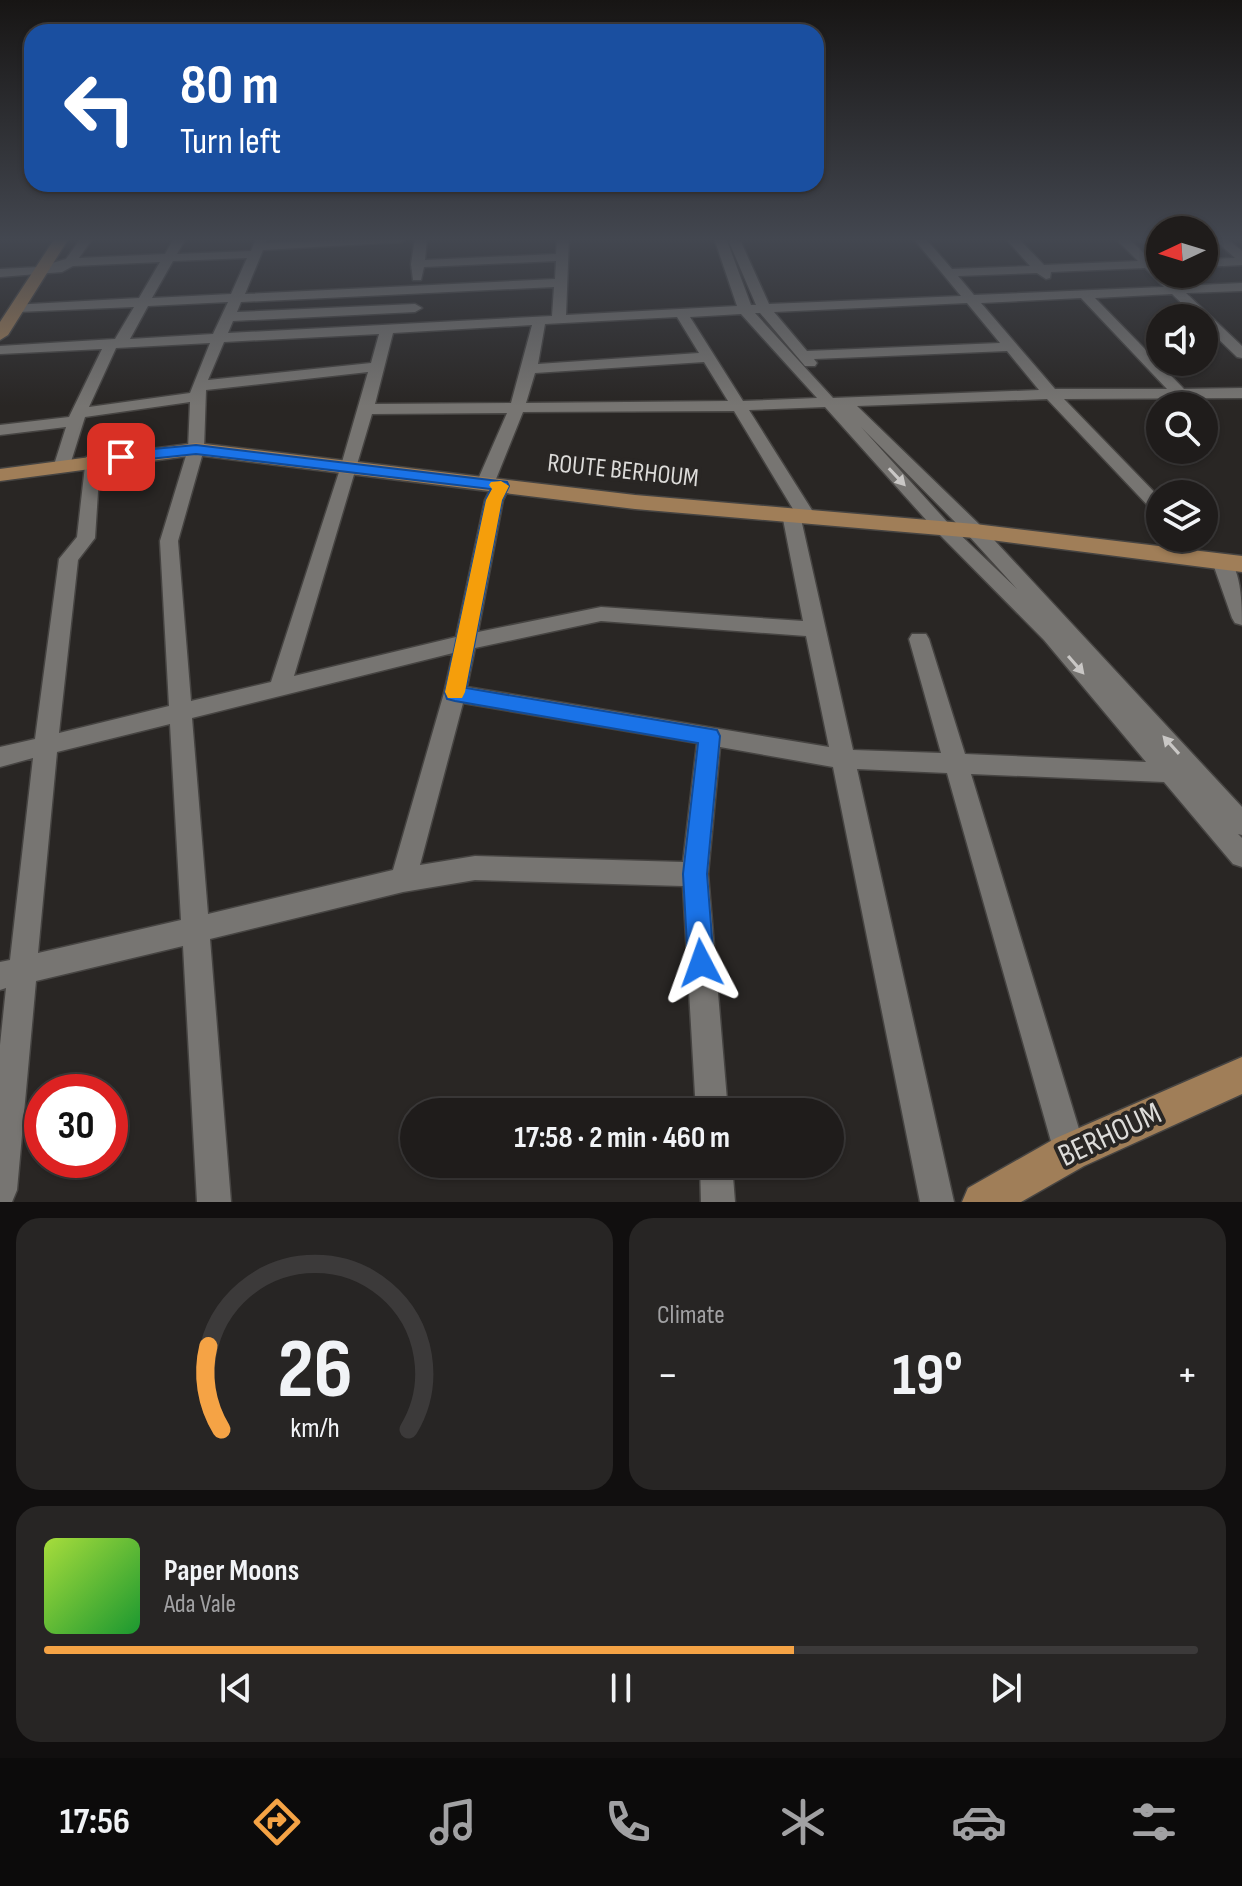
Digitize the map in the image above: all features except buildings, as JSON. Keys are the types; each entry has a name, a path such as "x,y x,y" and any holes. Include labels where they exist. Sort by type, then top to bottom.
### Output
{"main road":[{"path":"0,335 25,294"},
{"name":"ROUTE BERHOUM","path":"0,475 196,449 635,502 1146,544"},
{"name":"ROUTE BERHOUM","path":"1200,552 1232,563"},
{"name":"BERHOUM","path":"982,1202 1070,1152 1239,1083"}],"street":[{"path":"20,302 30,294"},
{"path":"62,465 77,417 115,343 148,294"},
{"path":"214,1202 169,541 196,449 197,392 237,294"},
{"path":"231,308 375,294"},
{"path":"412,329 417,294"},
{"path":"559,320 560,294"},
{"path":"747,294 755,310 943,528 1051,635 1242,856"},
{"path":"750,294 755,310 803,355 837,403 975,531 1242,824"},
{"path":"964,294 1051,394 1146,493"},
{"path":"0,350 681,313 1106,294"},
{"path":"1179,294 1242,354"},
{"path":"1085,295 1179,392"},
{"path":"20,302 142,303 231,308 415,308"},
{"path":"681,313 710,357 799,515 816,629 937,1202"},
{"path":"403,880 455,693 494,500 493,485 532,369 539,322"},
{"path":"279,690 349,469 387,330"},
{"path":"803,355 1011,347"},
{"path":"532,369 710,357"},
{"path":"0,430 197,392 376,367"},
{"path":"365,409 737,406 1146,393"},
{"path":"1218,393 1242,393"},
{"path":"0,1190 11,973 46,744 69,559 86,538 92,461"},
{"path":"1232,563 1242,618"},
{"path":"0,757 465,642 601,614 816,629"},
{"path":"919,639 1070,1152"},
{"path":"455,693 843,759 1197,774"},
{"path":"709,736 695,874 711,1098"},
{"path":"11,973 403,880 475,868 695,874"},
{"path":"717,1178 718,1202"}],"slow traffic":[{"path":"455,692 494,500 501,486 496,485"}],"route":[{"path":"121,457 196,449 501,486 494,500 455,693 709,736 695,874 701,963"}]}
